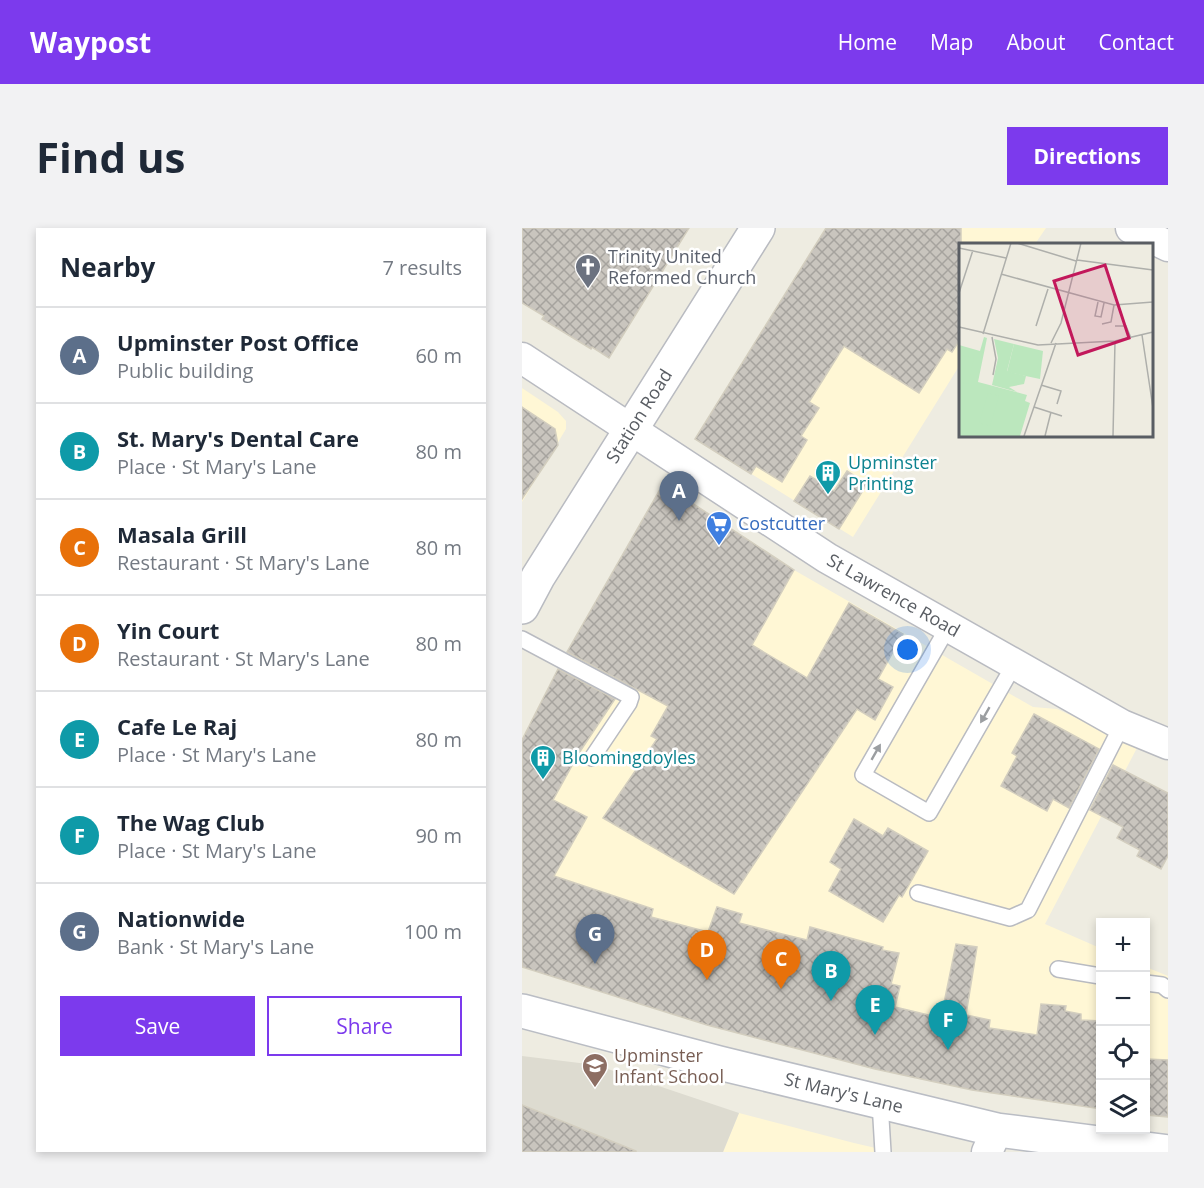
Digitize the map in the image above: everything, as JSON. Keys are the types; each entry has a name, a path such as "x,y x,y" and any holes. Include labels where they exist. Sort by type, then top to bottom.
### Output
{"main road":[{"name":"Station Road","path":"522,608 538,578 758,228"},
{"name":"St Mary's Lane","path":"522,1011 637,1043 880,1102 992,1141 1168,1152"}],"street":[{"path":"1131,228 1168,246"},
{"name":"St Lawrence Road","path":"522,358 826,558 1122,725 1168,744"}],"lane":[{"path":"948,627 863,776 929,813 1014,665"},
{"path":"522,639 631,697 592,758"},
{"path":"918,894 1010,918 1028,910 1122,725"},
{"path":"1058,969 1096,975"},
{"path":"1150,984 1162,986 1168,990"},
{"path":"880,1102 883,1152"}],"shaded area":[{"path":"826,228 1046,228 1036,243 959,243 959,366 853,537 695,439"},
{"path":"522,388 558,412 566,421 566,429 522,502"},
{"path":"663,484 794,570 1033,707 1057,709 1138,746 1045,924 1096,946 1096,1108 978,1091 853,1063 707,1025 522,967 522,740 563,660"},
{"path":"1150,969 1168,976 1168,1117 1150,1115"},
{"name":"Upminster Infant School","path":"522,1056 596,1065 739,1113 723,1152 522,1152"},
{"path":"739,1113 854,1143 893,1152 723,1152"}],"building":[{"name":"Trinity United Reformed Church","path":"522,228 689,228 609,358 542,319 544,316 522,303"},
{"path":"826,228 961,228 959,341 952,352 947,349 919,393 844,346 809,402 819,408 801,436 807,440 782,482 756,466 751,474 695,439"},
{"path":"522,407 555,429 558,445 522,499"},
{"name":"Upminster Printing","path":"847,471 867,484 839,529 794,501 810,476 834,491"},
{"path":"663,484 794,570 752,645 807,678 849,603 903,634 878,679 893,687 875,720 857,709 734,894 603,818 657,739 651,736 668,706 567,652"},
{"path":"558,669 615,699 579,753 553,800 587,817 554,876 653,909 651,917 708,932 717,907 742,914 739,923 782,934 807,940 810,927 883,947 882,950 899,953 891,984 900,986 895,1007 941,1018 956,944 977,947 966,1015 990,1020 989,1028 1037,1035 1041,1004 1066,1006 1065,1011 1081,1014 1081,1020 1096,1021 1096,1108 972,1090 875,1069 707,1025 522,967 522,740"},
{"path":"1034,714 1099,749 1069,808 1053,799 1047,811 1001,786 1017,756 1012,753"},
{"path":"1113,765 1168,793 1168,856 1161,869 1137,856 1140,850 1117,838 1123,827 1090,810"},
{"path":"854,819 883,836 888,828 928,851 902,897 899,895 883,922 829,891 841,869 830,862"},
{"path":"1150,1059 1168,1060 1168,1117 1150,1115"},
{"path":"522,1105 636,1151 636,1152 522,1152"}],"place":[{"name":"Trinity United Reformed Church","path":"588,290"},
{"name":"Upminster Printing","path":"828,496"},
{"name":"Upminster Post Office","path":"679,521"},
{"name":"Costcutter","path":"719,547"},
{"name":"Bloomingdoyles","path":"543,781"},
{"name":"Nationwide","path":"595,964"},
{"name":"Yin Court","path":"707,980"},
{"name":"Masala Grill","path":"781,989"},
{"name":"St. Mary's Dental Care","path":"831,1001"},
{"name":"Cafe Le Raj","path":"875,1035"},
{"name":"The Wag Club","path":"948,1050"},
{"name":"Upminster Infant School","path":"595,1089"}]}
